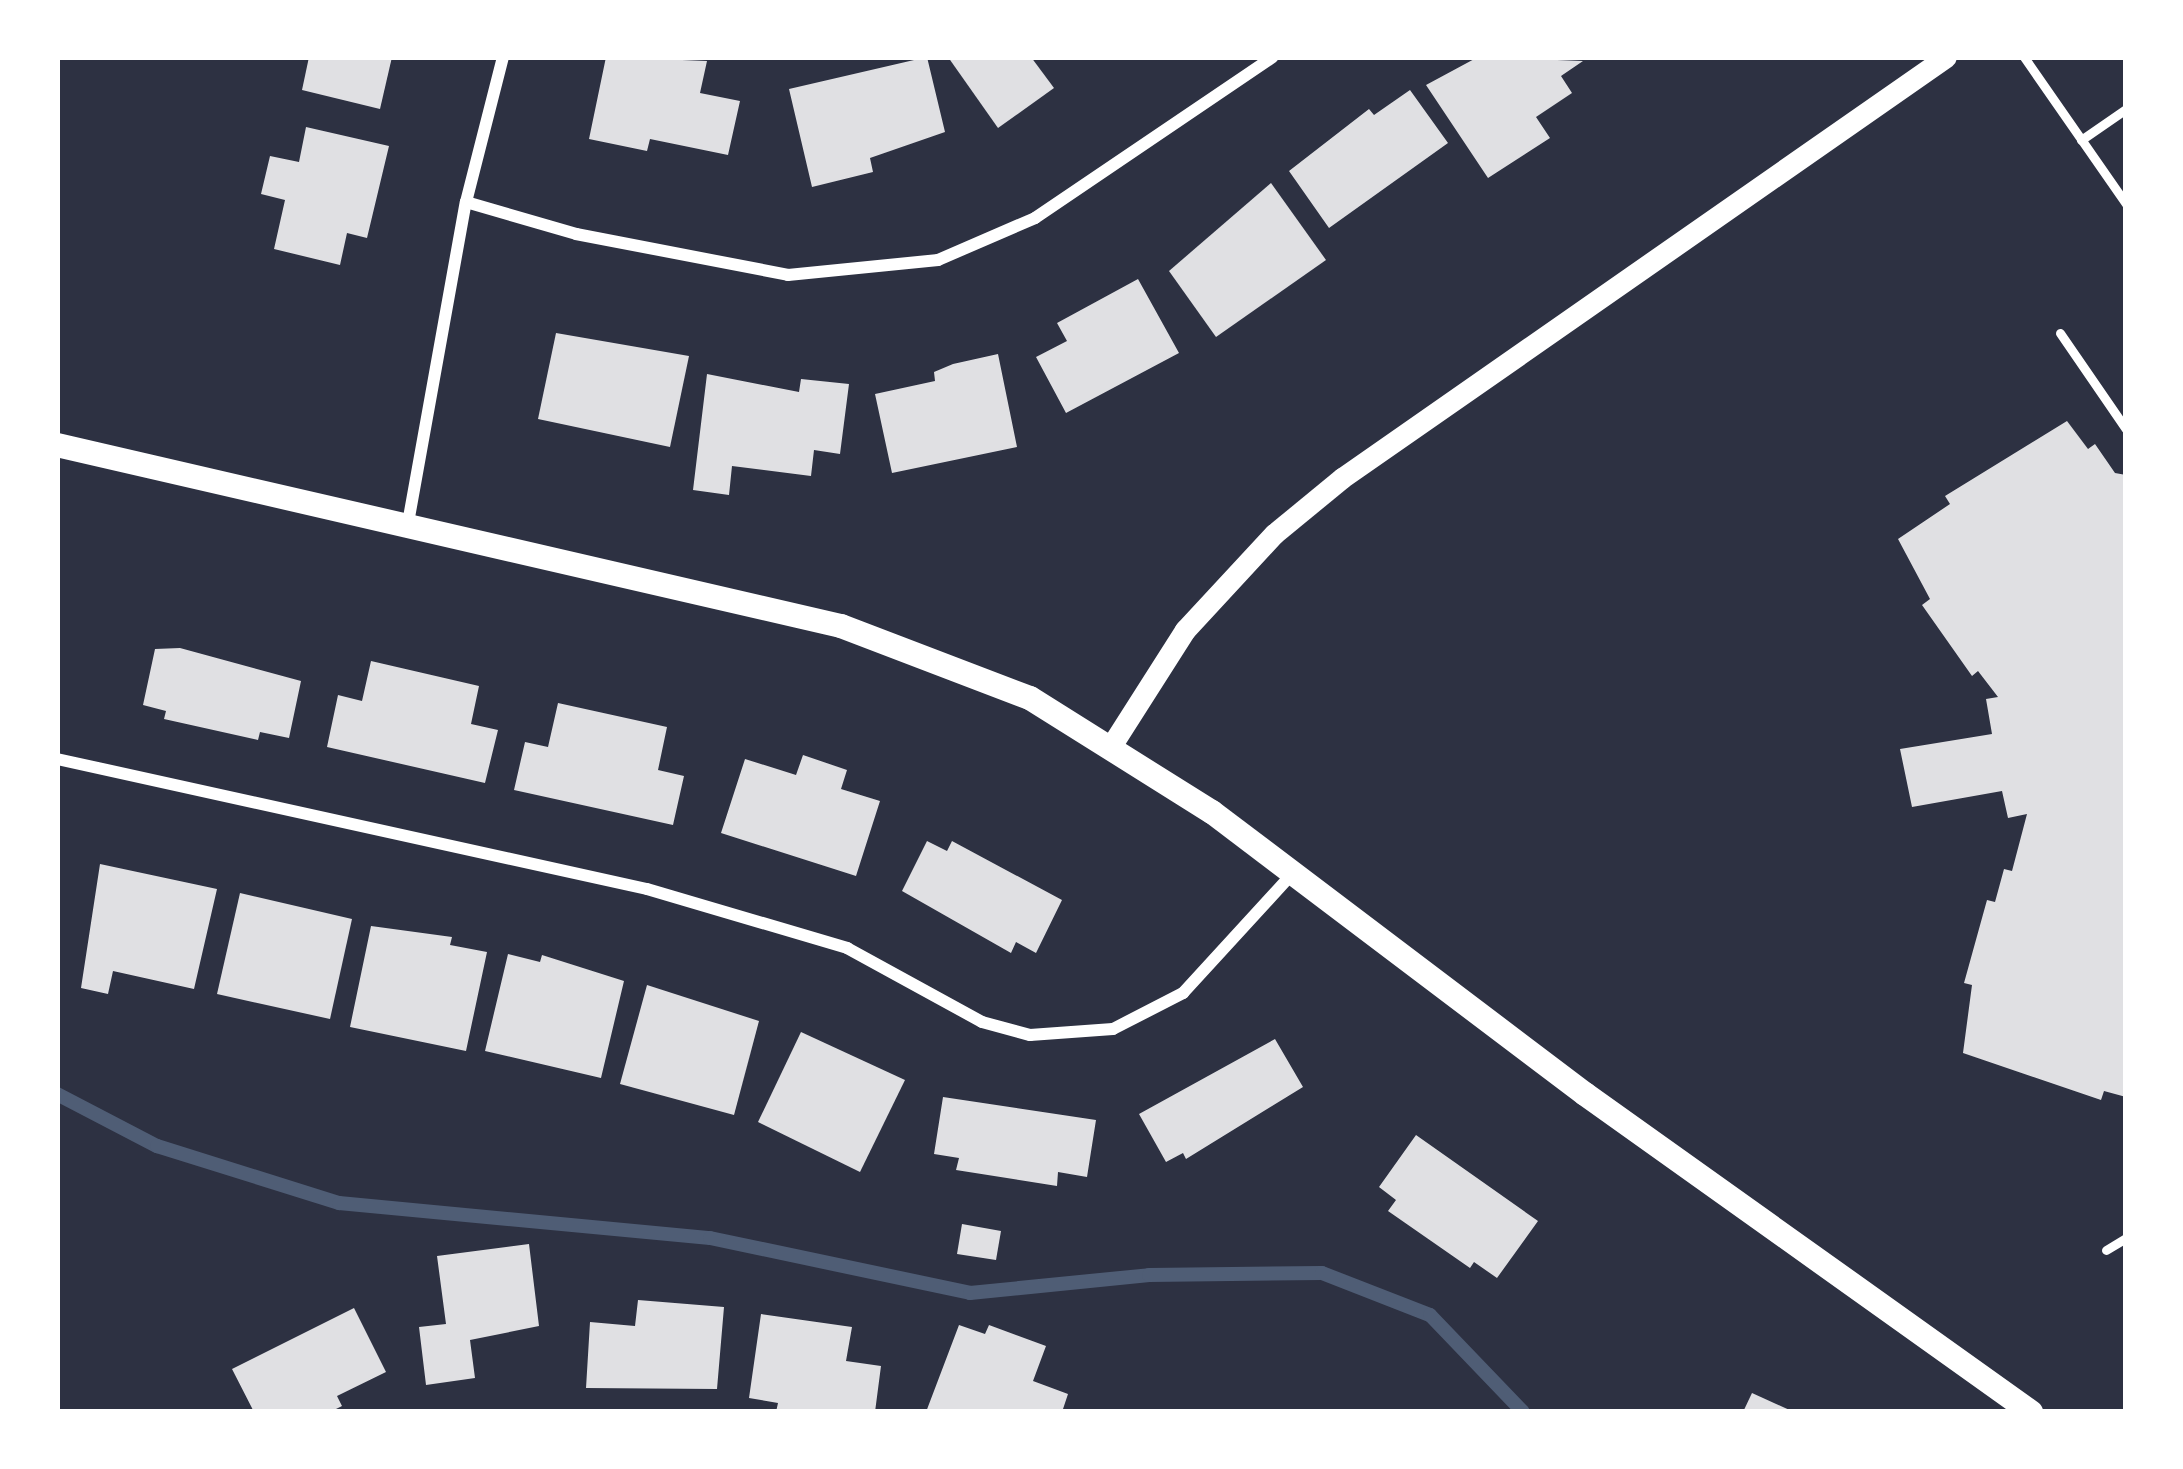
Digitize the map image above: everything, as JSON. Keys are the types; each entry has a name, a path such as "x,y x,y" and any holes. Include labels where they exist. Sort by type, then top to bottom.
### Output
{"main road":[{"path":"57,445 841,626 954,663 1113,743 2004,1404 2031,1412"}],"street":[{"path":"408,523 466,202 503,57"},
{"path":"466,202 576,234 788,275 900,267 938,260 1035,218 1273,57"},
{"path":"1113,743 1184,630 1274,533 1946,57"},
{"path":"57,759 647,890 847,948 982,1022 1030,1034 1114,1029 1183,993 1292,873"}],"lane":[{"path":"2024,57 2126,204"},
{"path":"2081,140 2126,109"},
{"path":"2060,333 2126,429"},
{"path":"2106,1250 2126,1238"}],"building":[{"path":"309,57 392,57 380,109 302,90"},
{"path":"606,57 707,61 700,93 740,101 728,155 650,139 647,151 589,139"},
{"path":"927,57 945,132 870,158 873,172 812,187 789,89"},
{"path":"948,57 1031,57 1054,88 998,128"},
{"path":"1478,57 1583,61 1561,76 1572,93 1536,117 1550,138 1488,178 1426,85"},
{"path":"1410,90 1448,143 1329,228 1289,171 1369,109 1374,115"},
{"path":"306,127 389,146 367,238 347,233 340,265 274,249 285,200 261,194 270,156 299,162"},
{"path":"1271,183 1326,260 1216,337 1169,271"},
{"path":"1138,279 1179,353 1066,413 1036,357 1067,341 1057,323"},
{"path":"556,333 689,356 670,447 538,419"},
{"path":"998,354 1017,447 892,473 875,394 935,381 934,372"},
{"path":"707,374 799,392 801,379 849,384 840,454 814,450 811,476 732,466 729,495 693,490"},
{"path":"2067,421 2088,449 2095,444 2115,473 2126,475 2126,1097 2104,1091 2101,1100 1963,1053 1972,985 1964,983 1987,900 1995,902 2004,869 2012,871 2027,814 2008,818 2002,791 1912,807 1900,749 1992,734 1986,699 1998,697 1978,671 1972,676 1922,605 1930,599 1898,539 1950,504 1945,496"},
{"path":"180,648 301,681 289,738 260,732 258,740 164,719 166,711 143,705 155,649"},
{"path":"371,661 479,686 471,724 498,730 485,783 327,747 338,695 362,701"},
{"path":"558,703 667,727 658,770 684,776 673,825 514,790 525,742 548,747"},
{"path":"803,755 847,770 841,789 880,801 856,876 721,833 745,759 796,775"},
{"path":"927,841 947,851 952,841 1062,900 1036,953 1016,942 1011,953 902,891"},
{"path":"100,864 217,889 194,989 113,971 108,994 81,988"},
{"path":"240,893 352,919 330,1019 217,994"},
{"path":"371,926 452,937 450,945 487,952 466,1051 350,1027"},
{"path":"508,954 540,962 542,955 624,981 601,1078 485,1051"},
{"path":"647,985 759,1021 734,1115 620,1084"},
{"path":"801,1032 905,1080 860,1172 758,1122"},
{"path":"1275,1039 1303,1087 1186,1159 1183,1153 1166,1162 1139,1114"},
{"path":"943,1097 1096,1120 1087,1177 1058,1172 1057,1186 956,1170 959,1158 934,1154"},
{"path":"1416,1135 1538,1221 1497,1278 1474,1262 1470,1268 1388,1211 1396,1200 1379,1187"},
{"path":"962,1224 1001,1231 996,1260 957,1254"},
{"path":"529,1244 539,1326 470,1340 475,1378 426,1385 419,1327 446,1324 437,1256"},
{"path":"638,1300 724,1307 717,1389 586,1388 590,1322 635,1326"},
{"path":"354,1308 386,1372 337,1396 342,1406 330,1412 254,1412 232,1369"},
{"path":"761,1314 852,1327 846,1361 881,1366 875,1412 776,1412 778,1403 749,1398"},
{"path":"959,1325 985,1334 989,1325 1046,1346 1033,1381 1068,1394 1062,1412 926,1412"},
{"path":"1752,1393 1794,1412 1743,1412"}],"waterway":[{"path":"57,1094 157,1146 339,1203 710,1238 970,1293 1149,1275 1322,1273 1430,1315 1523,1412"}]}
